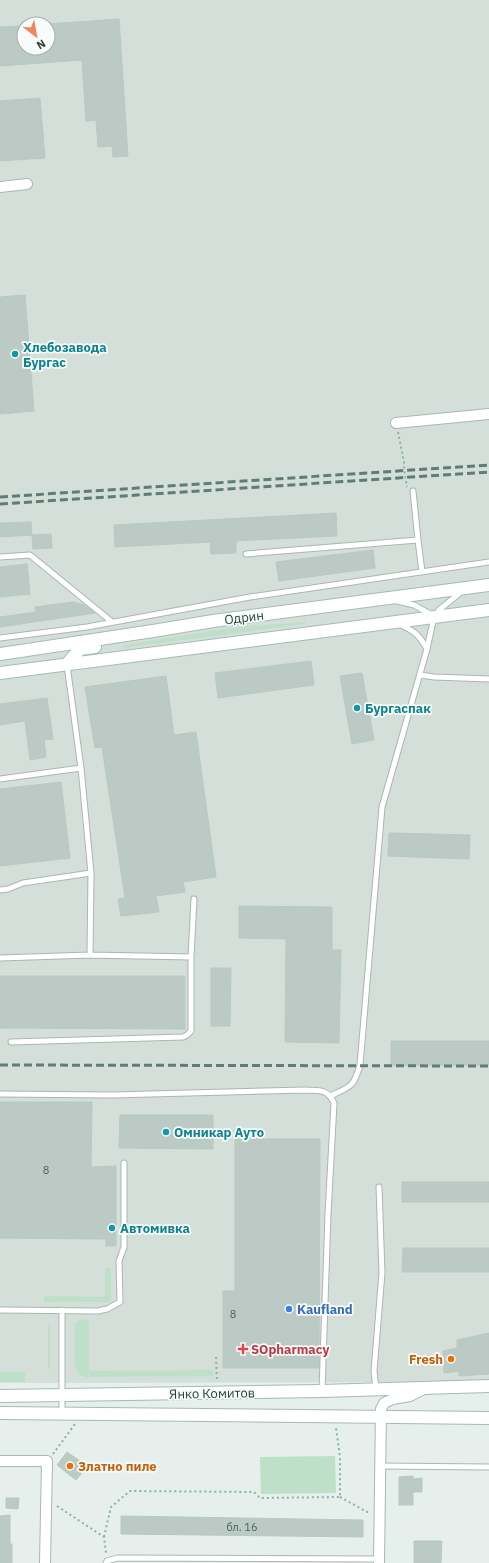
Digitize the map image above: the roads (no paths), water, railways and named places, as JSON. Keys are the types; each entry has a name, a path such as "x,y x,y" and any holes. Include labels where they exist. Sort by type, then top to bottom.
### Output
{"main road":[{"name":"Одрин","path":"0,654 213,621 489,585"},
{"name":"Одрин","path":"0,673 489,610"},
{"path":"67,664 80,649 136,640 154,631"},
{"name":"Янко Комитов","path":"0,1396 322,1392 488,1387"},
{"name":"Янко Комитов","path":"0,1413 62,1415 381,1417 486,1416"}],"street":[{"path":"0,187 27,184"},
{"path":"396,423 489,414"},
{"name":"Янко Комитов","path":"381,1417 381,1409 384,1403 393,1399 410,1396 424,1389"},
{"path":"379,1561 381,1417"},
{"path":"0,1461 47,1461 45,1563"}],"lane":[{"path":"413,491 422,572"},
{"path":"246,554 418,540"},
{"path":"0,557 30,555 112,622"},
{"path":"0,638 112,622 250,597 489,562"},
{"path":"330,1096 350,1087 357,1077 360,1065 382,807 420,675 434,617 439,610 467,588"},
{"path":"388,598 414,605 434,617"},
{"path":"396,623 414,631 420,637 427,649"},
{"path":"67,664 91,873 90,956"},
{"path":"420,675 489,680"},
{"path":"0,779 80,768"},
{"path":"0,890 8,889 24,883 91,873"},
{"path":"11,1042 182,1037 187,1035 191,1031 191,956 194,899"},
{"path":"0,958 191,956"},
{"path":"0,1094 112,1095 305,1090 324,1091 330,1096 334,1103 328,1214 322,1392"},
{"path":"0,1310 98,1311 108,1309 120,1302 119,1261 124,1247 124,1163"},
{"path":"376,1390 375,1364 382,1273 379,1187"},
{"path":"62,1310 62,1415"},
{"path":"380,1466 489,1467"},
{"path":"107,1562 118,1558 379,1561"}],"railway":[{"path":"0,497 489,465"},
{"path":"0,504 489,472"},
{"path":"0,1065 489,1066"}],"place":[{"name":"Хлебозавода Бургас","path":"15,354"},
{"name":"Бургаспак","path":"357,708"},
{"name":"Омникар Ауто","path":"166,1132"},
{"name":"Автомивка","path":"112,1228"},
{"name":"Kaufland","path":"289,1309"},
{"name":"SOpharmacy","path":"243,1349"},
{"name":"Fresh","path":"451,1359"},
{"name":"Златно пиле","path":"70,1466"}]}
